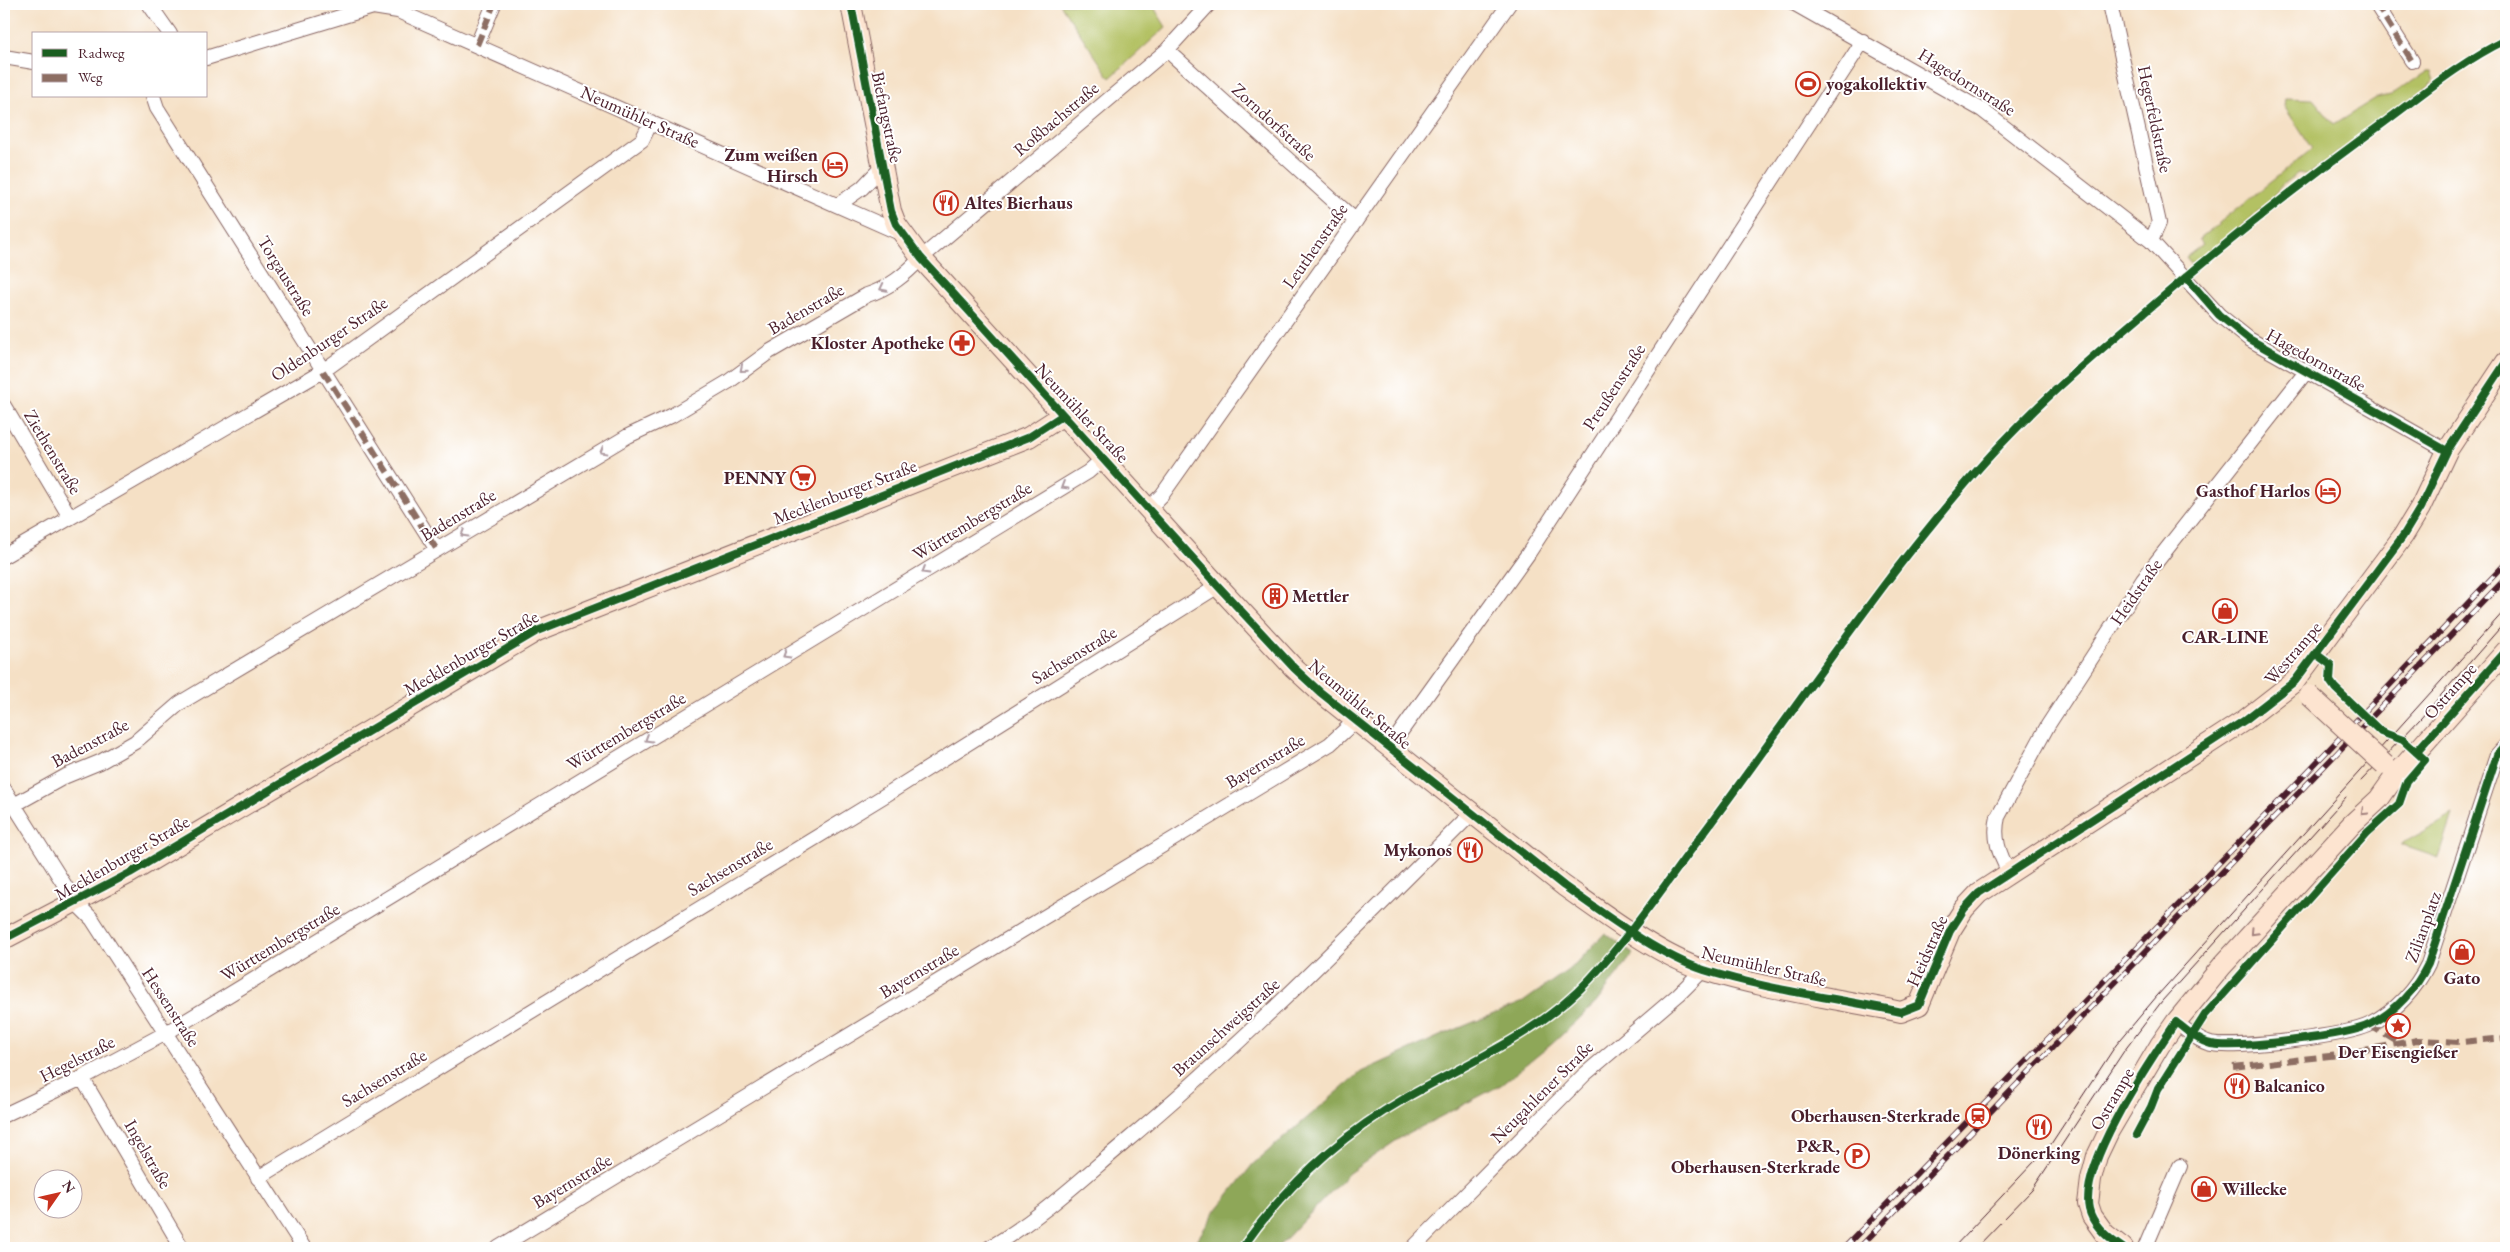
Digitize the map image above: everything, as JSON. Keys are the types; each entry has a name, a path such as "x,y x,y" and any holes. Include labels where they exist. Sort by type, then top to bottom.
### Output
{"main road":[{"name":"Biefangstraße","path":"851,4 891,211 903,234"},
{"name":"Neumühler Straße","path":"903,234 921,258 1294,668 1355,721 1564,886 1602,913 1654,945 1704,970 1902,1012 1918,1005"},
{"name":"Westrampe","path":"2009,872 2230,731 2295,681 2403,536 2420,508 2446,451 2506,362"},
{"name":"Mecklenburger Straße","path":"4,939 76,903 130,873 537,631 1029,437 1063,415"},
{"name":"Ostrampe","path":"2117,1244 2092,1216 2088,1196 2095,1162 2109,1131 2176,1022 2222,966 2352,824 2379,799 2390,770 2506,650"},
{"path":"2295,681 2390,770"},
{"name":"Heidstraße","path":"1918,1005 1940,950 1956,920 1979,893 2009,872"}],"street":[{"path":"149,4 169,32"},
{"path":"477,45 494,4"},
{"name":"Roßbachstraße","path":"921,258 1167,50 1210,4"},
{"name":"Leuthenstraße","path":"1149,508 1162,495 1508,4"},
{"name":"Hagedornstraße","path":"1796,4 1982,110 2151,241 2232,326 2267,350 2446,451"},
{"name":"Hegerfeldstraße","path":"2110,4 2159,223 2151,241"},
{"path":"2376,4 2412,61"},
{"name":"Neumühler Straße","path":"208,57 372,6 398,11 903,234"},
{"name":"Preußenstraße","path":"1389,748 1528,554 1863,41"},
{"name":"Zorndorfstraße","path":"1167,50 1356,221"},
{"path":"4,57 32,62"},
{"name":"Torgaustraße","path":"154,98 157,108 437,550"},
{"name":"Oldenburger Straße","path":"4,556 323,371 642,140 651,122"},
{"name":"Biefangstraße","path":"838,205 862,188 882,167"},
{"name":"Badenstraße","path":"14,805 66,776 100,762 128,746 158,724 180,702 628,436 671,416 728,382 769,352 866,295 881,290 906,275 921,258"},
{"name":"Heidstraße","path":"2009,872 2002,860 1994,831 1998,817 2048,725 2143,579 2306,372"},
{"name":"Ziethenstraße","path":"4,406 70,517"},
{"name":"Württembergstraße","path":"166,1034 1088,472 1104,458"},
{"name":"Sachsenstraße","path":"258,1178 884,796 1218,586"},
{"name":"Bayernstraße","path":"498,1248 1330,744 1355,721"},
{"name":"Zilianplatz","path":"2176,1022 2210,1044 2254,1043 2356,1030 2376,1021 2398,1005 2411,991 2428,964 2497,755 2506,745"},
{"name":"Hessenstraße","path":"4,789 76,903 92,919 304,1248"},
{"name":"Braunschweigstraße","path":"989,1248 1040,1214 1219,1061 1296,988 1471,814"},
{"name":"Neugahlener Straße","path":"1413,1248 1584,1075 1679,994 1704,970"},
{"name":"Hegelstraße","path":"4,1115 82,1078 166,1034"},
{"name":"Ingelstraße","path":"82,1078 182,1248"},
{"path":"2145,1248 2180,1166"}],"green space":[{"path":"1060,4 1152,4 1166,27 1110,78"},
{"path":"2426,72 2431,72 2434,82 2308,175 2298,173 2283,184 2262,209 2198,262 2191,263 2186,257 2203,244 2199,239 2312,149 2284,106 2285,98 2313,99 2334,124 2376,98 2391,95"},
{"path":"2453,815 2439,858 2401,845"},
{"path":"1605,933 1633,954 1596,1003 1552,1044 1501,1085 1400,1138 1349,1173 1277,1248 1192,1248 1214,1213 1253,1164 1361,1072 1442,1035 1523,1002 1575,965"}],"tram line":[{"path":"1953,1248 2051,1144 2116,1045 2157,996 2506,609"},
{"path":"2361,781 2421,718 2506,621"},
{"path":"1976,1248 2032,1190 2124,1051 2162,1001 2346,797"}],"railway":[{"path":"1844,1248 2293,787 2506,563"},
{"path":"1859,1248 2506,578"}],"marked path":[{"path":"477,45 494,4"},
{"path":"2376,4 2412,61"},
{"path":"323,371 437,550"},
{"path":"2369,1025 2401,1044"},
{"path":"2233,1067 2338,1055 2417,1040 2461,1042 2506,1038"}],"cycle path":[{"path":"851,4 891,211 896,224 921,258 1218,586 1294,668 1320,692 1564,886 1632,933 1668,954 1704,970 1752,983 1901,1012 1919,1005 1950,931 1964,909 1979,893 2245,720 2295,681 2403,536 2420,508 2447,451 2506,362"},
{"path":"1242,1248 1276,1204 1314,1165 1335,1147 1404,1099 1525,1032 1548,1016 1590,979 1619,946 1646,910 1911,550 1978,469 2026,418 2088,361 2196,269 2292,191 2452,72 2506,40"},
{"path":"2186,277 2219,315 2249,339 2447,451"},
{"path":"4,939 130,873 537,631 1029,437 1063,415"},
{"path":"2416,752 2506,651"},
{"path":"2136,1135 2158,1089 2205,1015 2367,833 2399,804 2407,781 2425,760 2403,740 2381,732 2335,688 2330,681 2331,665 2316,654"},
{"path":"2123,1248 2107,1236 2094,1221 2089,1209 2089,1190 2095,1166 2105,1140 2134,1086 2176,1022 2206,1043 2244,1045 2317,1037 2359,1029 2389,1013 2411,991 2428,964 2497,755 2506,745"}],"place":[{"name":"yogakollektiv","path":"1808,84"},
{"name":"Zum weißen Hirsch","path":"835,165"},
{"name":"Altes Bierhaus","path":"946,203"},
{"name":"Kloster Apotheke","path":"962,343"},
{"name":"PENNY","path":"803,478"},
{"name":"Gasthof Harlos","path":"2328,491"},
{"name":"Mettler","path":"1275,596"},
{"name":"CAR-LINE","path":"2225,611"},
{"name":"Mykonos","path":"1470,850"},
{"name":"Gato","path":"2462,952"},
{"name":"Der Eisengießer","path":"2398,1026"},
{"name":"Balcanico","path":"2237,1086"},
{"name":"Oberhausen-Sterkrade","path":"1978,1116"},
{"name":"Dönerking","path":"2039,1127"},
{"name":"P&R, Oberhausen-Sterkrade","path":"1857,1156"},
{"name":"Willecke","path":"2204,1189"}]}
